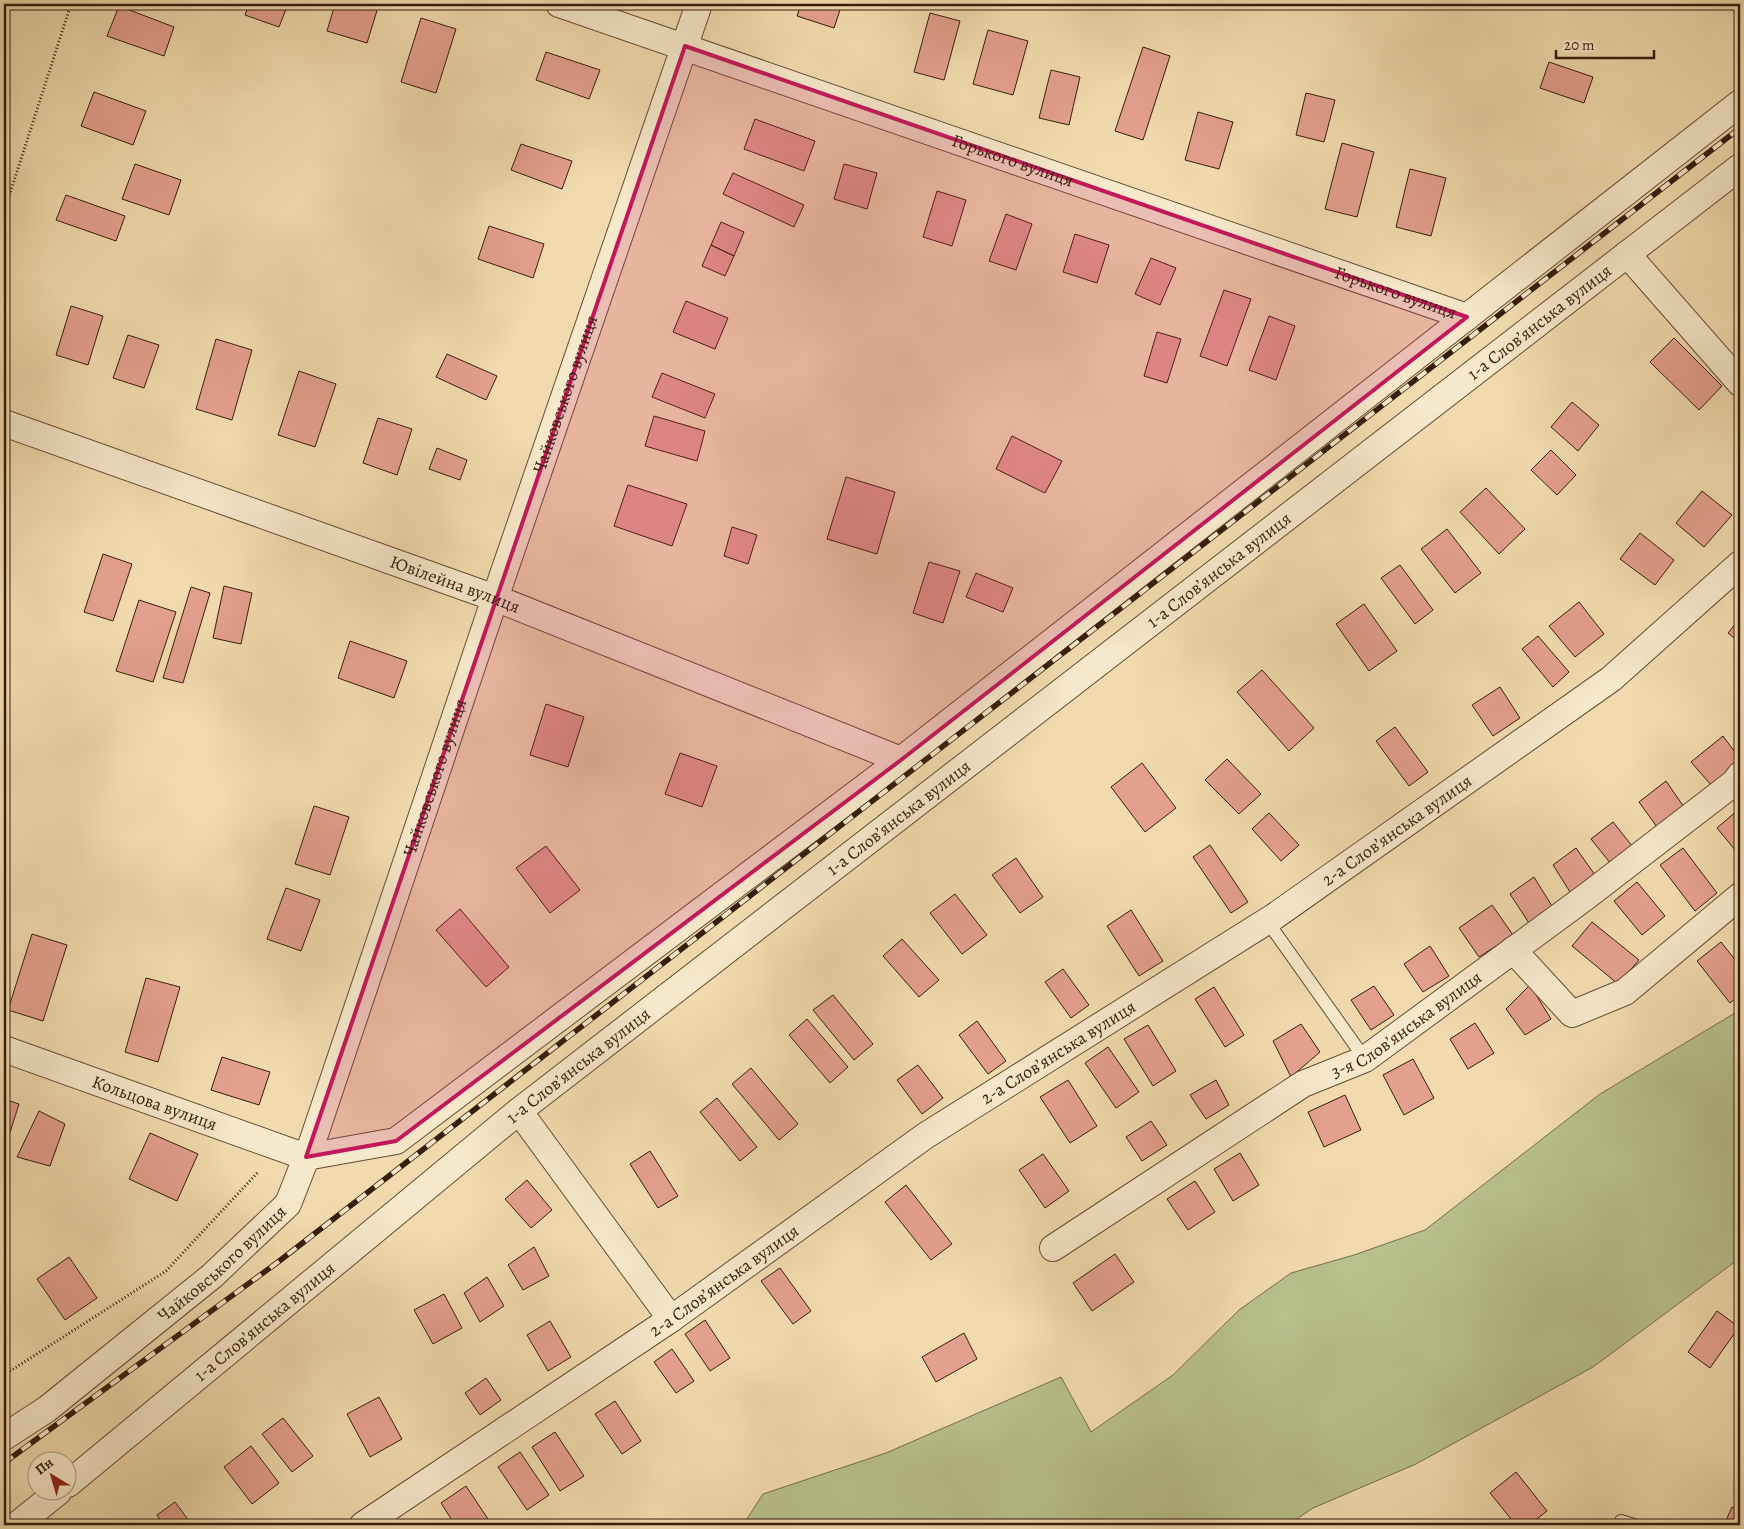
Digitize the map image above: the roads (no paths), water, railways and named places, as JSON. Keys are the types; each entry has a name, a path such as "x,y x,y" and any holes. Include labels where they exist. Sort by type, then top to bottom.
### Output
{"street":[{"name":"Горького вулиця","path":"559,4 1467,317"},
{"name":"Чайковського вулиця","path":"4,1437 46,1409 212,1276 288,1204 306,1157 699,4"},
{"path":"306,1157 396,1141 901,760 1740,103"},
{"name":"1-а Слов’янська вулиця","path":"78,1476 519,1111 1740,167"},
{"path":"1627,254 1740,383"},
{"name":"Ювілейна вулиця","path":"4,423 495,598 901,760"},
{"name":"2-а Слов’янська вулиця","path":"364,1525 670,1319 925,1136 1267,921 1611,679 1740,564"},
{"name":"3-я Слов’янська вулиця","path":"1053,1248 1303,1084 1365,1059 1610,878 1735,782 1740,775"},
{"path":"1513,950 1572,1014 1625,992 1740,896"},
{"name":"Кольцова вулиця","path":"4,1049 306,1157"},
{"path":"519,1111 670,1319"},
{"path":"17,1525 46,1502"}],"lane":[{"path":"1267,921 1365,1059"},
{"path":"1621,1521 1634,1525"}],"railway":[{"path":"4,1463 278,1262 1740,128"}]}
